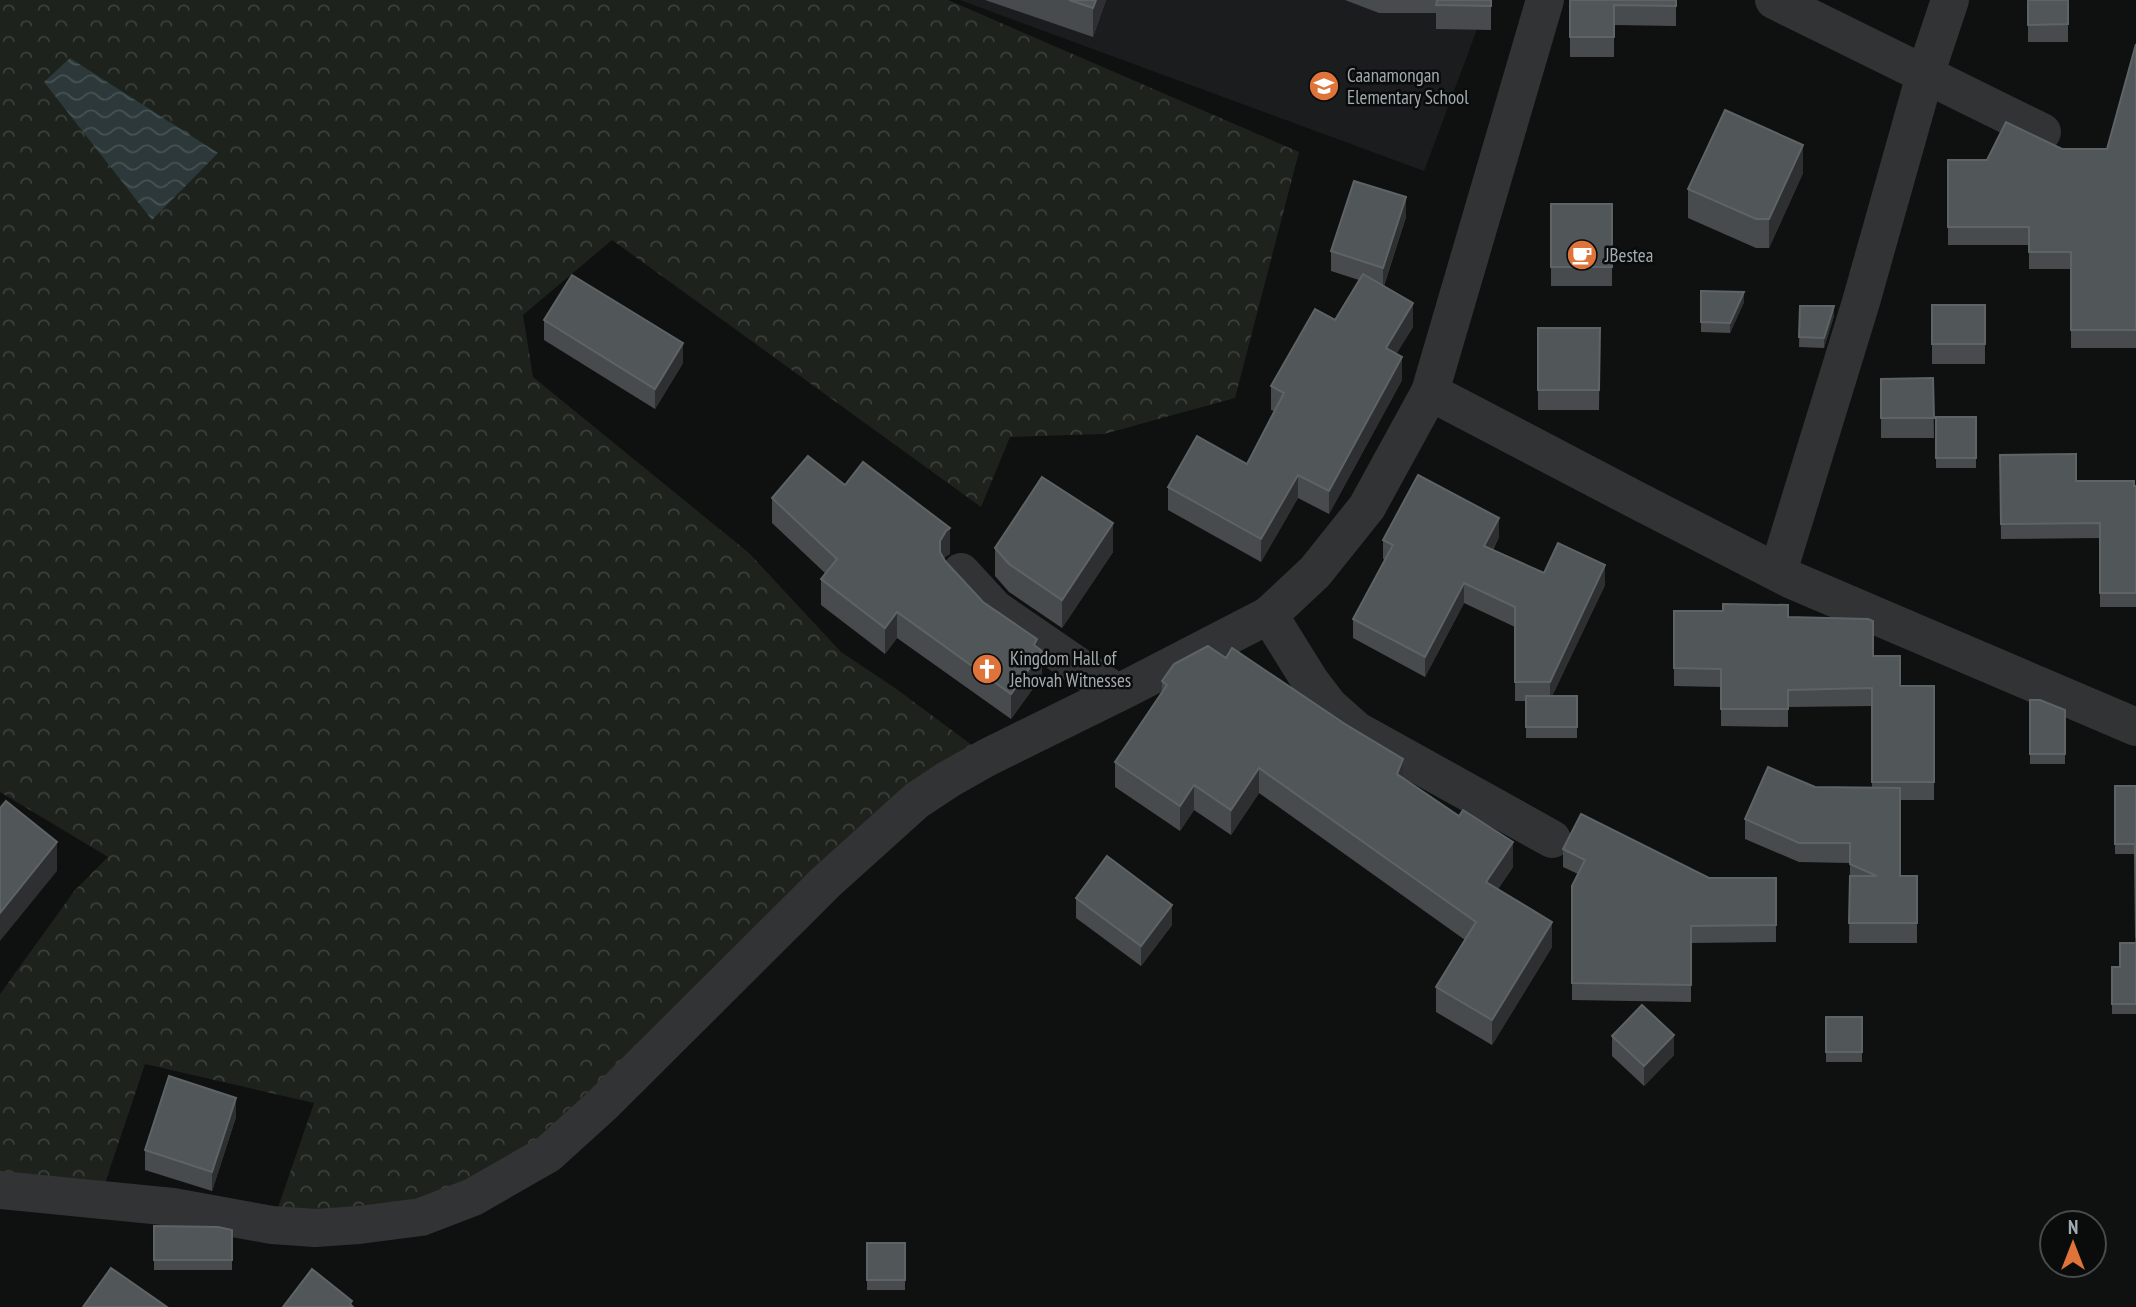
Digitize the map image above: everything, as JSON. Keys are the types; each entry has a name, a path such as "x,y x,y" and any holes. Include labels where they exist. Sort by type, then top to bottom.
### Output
{"street":[{"path":"0,1190 149,1204 272,1225 315,1228 421,1217 473,1197 548,1154 602,1105 826,883 917,800 988,757 1269,615 1315,572 1367,508 1430,392 1545,0"},
{"path":"1774,0 2042,132"},
{"path":"1777,572 1861,302 1925,75 1950,0"},
{"path":"1430,392 1777,572 1998,670 2108,713 2136,727"},
{"path":"961,572 995,609 1116,693"},
{"path":"1269,615 1310,681 1329,706 1356,730 1552,839"}],"shaded area":[{"name":"Caanamongan Elementary School","path":"960,0 1488,0 1424,171"}],"green space":[{"path":"0,0 948,0 1299,152 1235,398 1104,434 1010,437 981,507 612,240 523,315 533,377 749,553 841,652 988,757 565,1139 450,1206 272,1225 314,1103 145,1064 100,1198 0,1190 0,994 75,890 108,857 0,792"}],"water":[{"path":"70,58 218,153 152,220 44,82"}],"building":[{"path":"1069,0 1096,0 1093,8"},
{"path":"1437,0 1491,0 1491,6 1436,5"},
{"path":"1570,0 1676,0 1676,6 1614,5 1614,37 1570,37"},
{"path":"2028,0 2068,0 2068,24 2028,25"},
{"path":"2136,44 2136,330 2071,330 2071,252 2029,252 2029,227 1948,227 1948,160 1987,160 2006,122 2062,149 2107,149"},
{"path":"1725,110 1803,145 1769,219 1756,219 1688,189"},
{"path":"1354,181 1406,197 1383,268 1331,251"},
{"name":"JBestea","path":"1551,204 1612,204 1612,267 1551,267"},
{"path":"1363,274 1413,303 1386,348 1402,357 1329,491 1298,475 1261,539 1168,487 1197,436 1247,464 1284,393 1271,386 1315,309 1335,320"},
{"path":"572,275 683,343 655,389 544,320"},
{"path":"1701,291 1744,292 1730,323 1701,322"},
{"path":"1932,305 1985,305 1985,344 1932,344"},
{"path":"1800,306 1834,306 1824,338 1799,337"},
{"path":"1538,328 1600,328 1599,390 1538,390"},
{"path":"1933,378 1934,418 1881,418 1881,379"},
{"path":"1936,417 1976,417 1976,458 1936,458"},
{"path":"2076,454 2076,481 2134,481 2136,593 2100,593 2100,523 2001,524 2000,455"},
{"path":"808,456 845,485 863,462 950,528 940,541 940,552 945,561 983,602 1037,639 1034,645 1042,651 1011,694 897,612 885,628 821,579 837,559 772,498"},
{"path":"1418,475 1499,518 1484,546 1544,573 1558,543 1605,565 1550,682 1515,682 1515,607 1464,583 1425,657 1353,619 1393,545 1383,540"},
{"path":"1042,477 1113,523 1062,600 1009,564 995,548"},
{"path":"1723,604 1788,605 1788,617 1873,621 1873,656 1900,656 1900,686 1934,686 1934,782 1872,782 1872,688 1788,690 1788,709 1721,709 1721,669 1674,668 1674,611 1723,611"},
{"path":"1208,646 1226,658 1232,648 1345,724 1403,759 1397,774 1459,816 1463,810 1513,842 1486,882 1552,922 1492,1020 1436,987 1476,922 1259,768 1231,810 1194,785 1180,806 1115,762 1167,685 1162,681 1174,664"},
{"path":"1526,696 1577,696 1577,727 1526,727"},
{"path":"2030,700 2040,700 2065,710 2065,754 2030,754"},
{"path":"1768,767 1815,787 1900,788 1900,876 1917,876 1917,923 1849,923 1850,876 1877,876 1850,864 1850,843 1799,843 1745,819"},
{"path":"2115,786 2136,786 2136,938 2135,844 2115,844"},
{"path":"6,801 57,842 0,913 0,808"},
{"path":"1581,814 1709,878 1776,878 1776,925 1691,926 1691,985 1572,983 1572,886 1585,860 1563,849"},
{"path":"1107,856 1172,905 1141,946 1076,898"},
{"path":"2120,943 2136,943 2136,1004 2112,1004 2112,967 2120,967"},
{"path":"1642,1005 1674,1035 1644,1066 1612,1036"},
{"path":"1826,1017 1862,1017 1862,1052 1826,1052"},
{"path":"169,1076 236,1098 212,1172 145,1150"},
{"path":"154,1226 218,1227 232,1230 232,1260 154,1260"},
{"path":"867,1243 905,1243 905,1280 867,1280"},
{"path":"111,1268 167,1307 83,1307"},
{"path":"312,1269 352,1301 350,1304 353,1307 283,1307"}],"place":[{"name":"Caanamongan Elementary School","path":"1324,86"},
{"name":"JBestea","path":"1582,255"},
{"name":"Kingdom Hall of Jehovah Witnesses","path":"987,669"}]}
